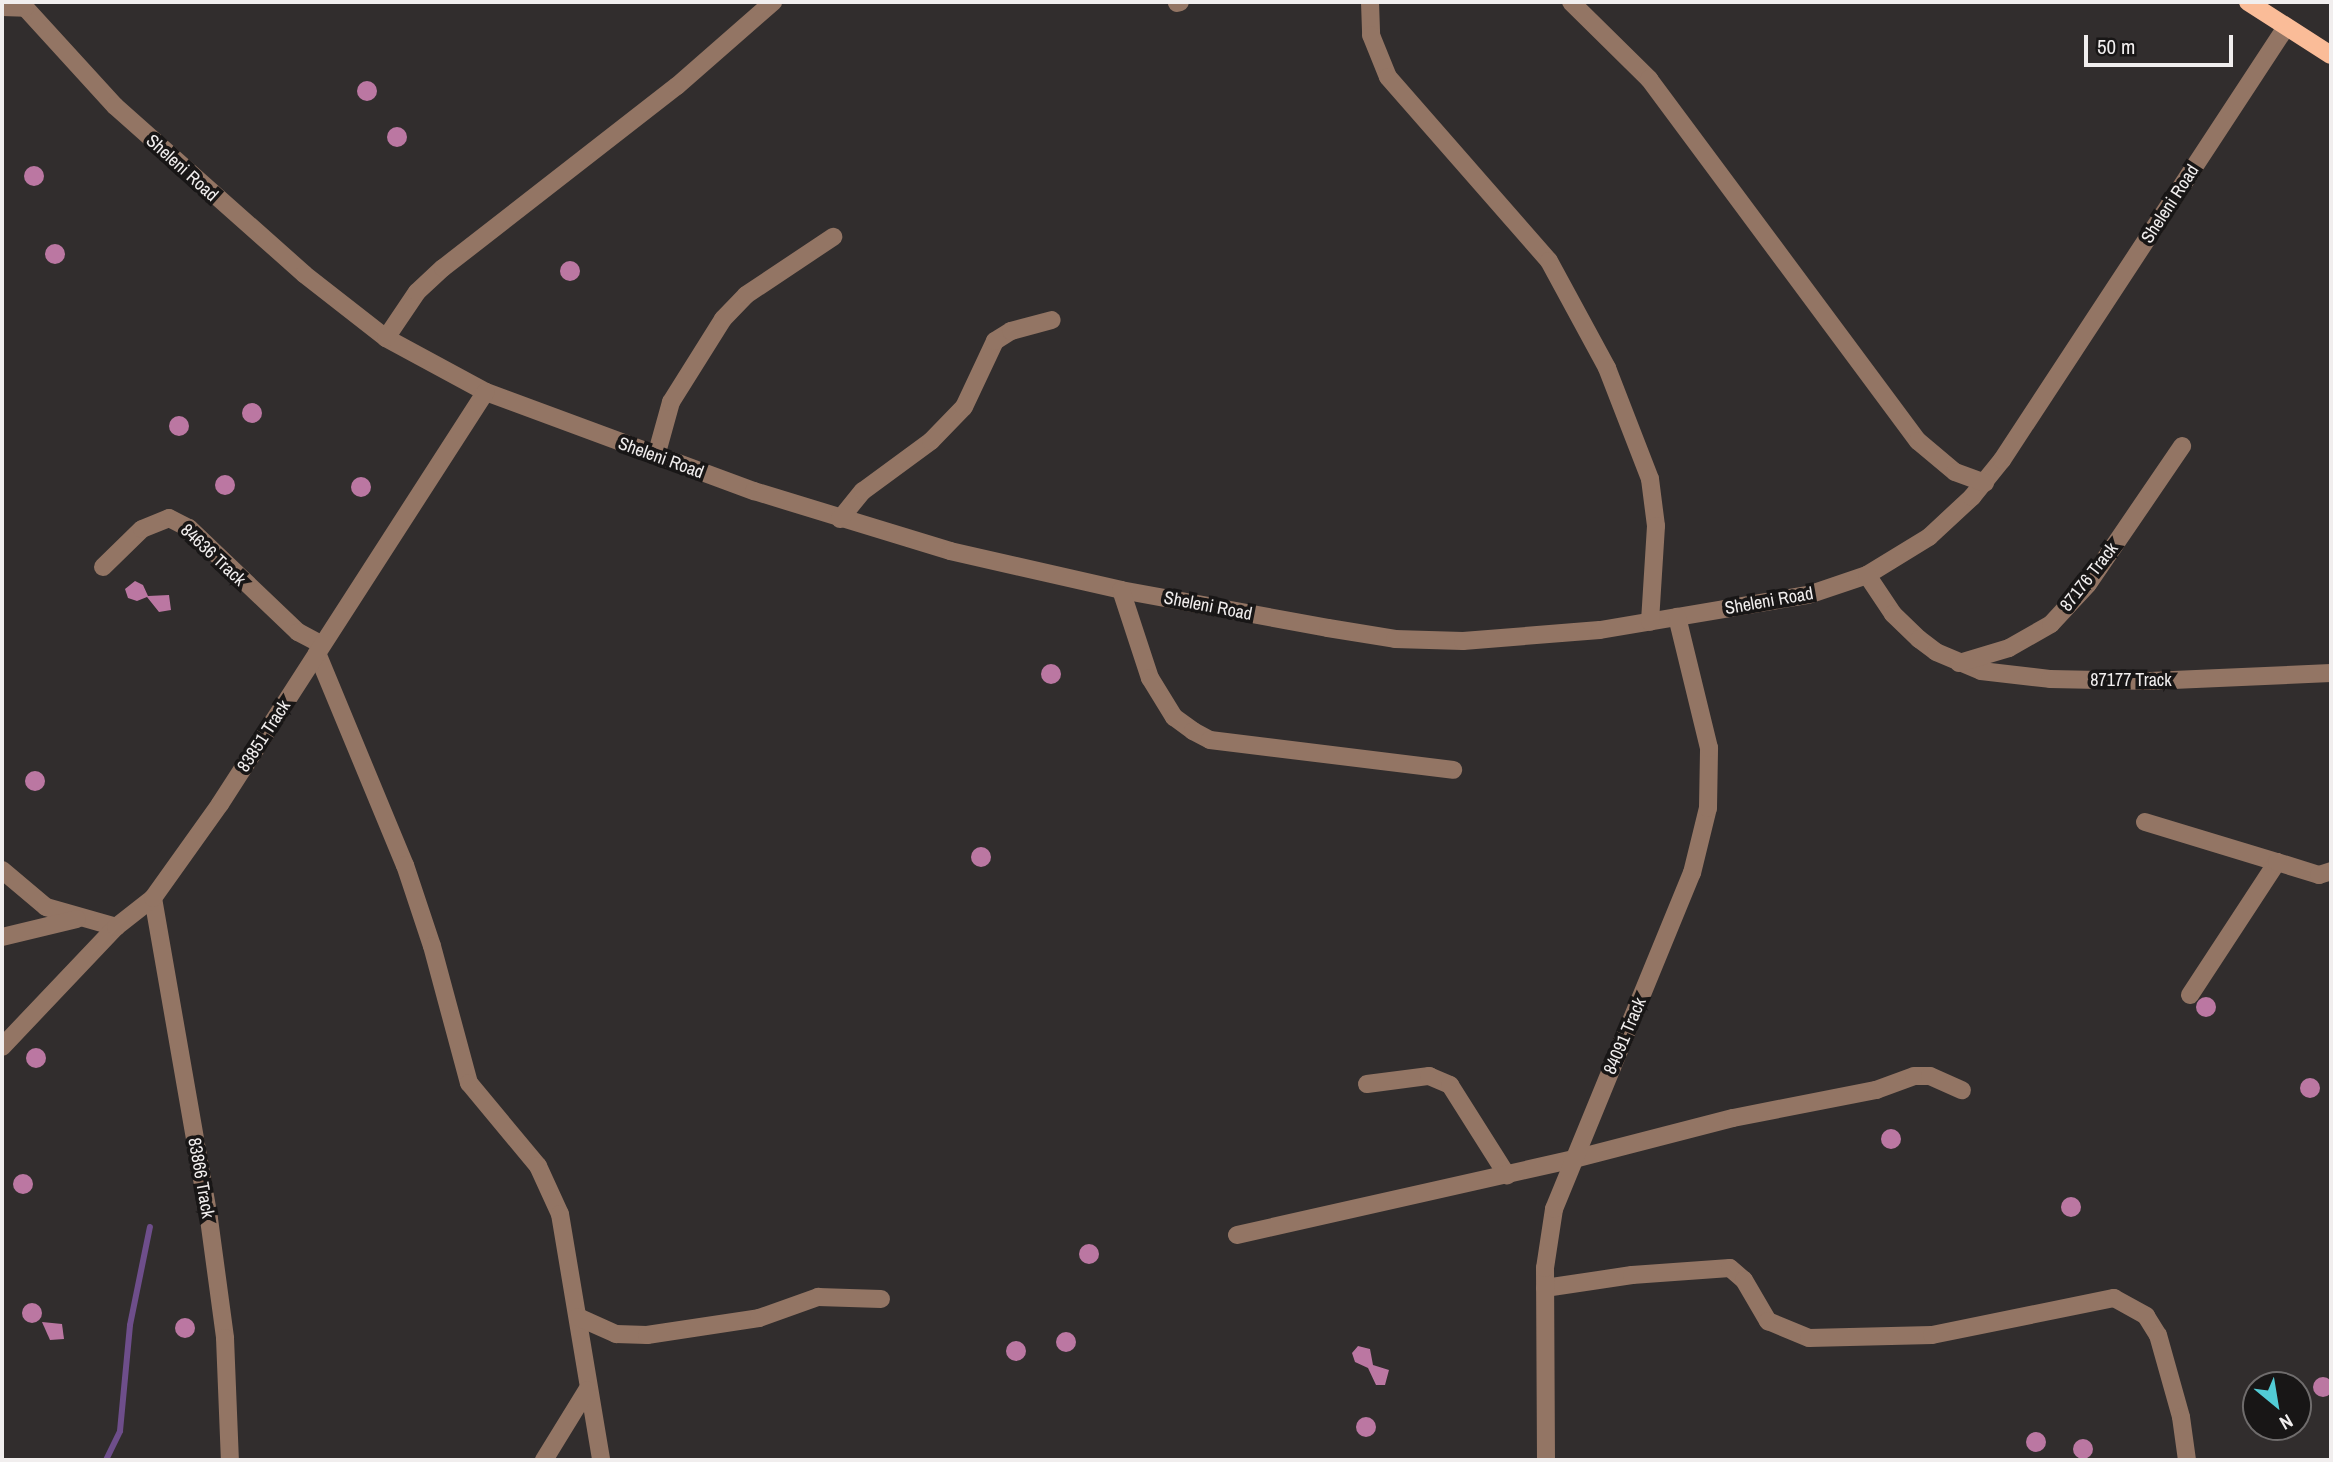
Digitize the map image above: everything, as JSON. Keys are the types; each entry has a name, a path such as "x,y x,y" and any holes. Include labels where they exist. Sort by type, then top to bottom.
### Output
{"main road":[{"path":"2248,2 2331,55"}],"street":[{"path":"386,338 417,292 443,268 677,86 773,2"},
{"path":"1370,2 1371,35 1388,77 1549,261 1607,368 1650,479 1656,526 1650,622"},
{"path":"1571,2 1649,79 1918,442 1955,472 1985,483"},
{"path":"2,8 22,5"},
{"name":"Sheleni Road","path":"22,5 158,147 386,338 486,392 656,456 840,519 964,554 1121,590 1395,639 1492,640 1650,622 1808,595 1867,575 1928,537 1985,483 2286,27"},
{"path":"656,456 671,402 685,372 723,319 746,295 833,237"},
{"path":"840,519 863,491 932,441 964,407 978,386 989,346 1011,331 1052,320"},
{"name":"83851 Track","path":"2,1046 116,927 153,898 320,649 486,392"},
{"name":"87176 Track","path":"1958,663 2009,648 2051,624 2088,584 2182,446"},
{"name":"84636 Track","path":"103,567 142,528 169,518 189,528 298,632 320,649"},
{"name":"87177 Track","path":"1867,575 1893,614 1936,652 1981,671 2050,679 2150,681 2331,673"},
{"path":"1121,590 1150,678 1174,717 1193,732 1210,740 1453,770"},
{"name":"84091 Track","path":"1546,1460 1545,1288 1554,1209 1692,873 1708,808 1709,748 1677,617"},
{"path":"320,649 405,865 432,946 469,1083 538,1166 551,1189 565,1235 587,1390 601,1460"},
{"path":"2145,822 2319,875 2331,872"},
{"path":"2190,995 2277,862"},
{"path":"2,870 46,906 116,927"},
{"name":"83866 Track","path":"153,898 209,1219 225,1338 230,1460"},
{"path":"2,937 82,918"},
{"path":"1367,1084 1429,1076 1450,1085 1507,1175"},
{"path":"1237,1235 1507,1175 1733,1118 1876,1090 1914,1076 1930,1076 1962,1090"},
{"path":"1545,1288 1632,1275 1730,1268 1744,1280 1768,1321 1809,1338 1932,1335 2114,1298 2146,1316 2158,1335 2181,1417 2186,1460"},
{"path":"578,1317 616,1334 647,1335 759,1318 827,1296 881,1299"},
{"path":"544,1460 587,1390"}],"building":[{"path":"367,81 374,84 377,91 374,98 367,101 360,98 357,91 360,84"},
{"path":"397,127 404,130 407,137 404,144 397,147 390,144 387,137 390,130"},
{"path":"34,166 41,169 44,176 41,183 34,186 27,183 24,176 27,169"},
{"path":"55,244 62,247 65,254 62,261 55,264 48,261 45,254 48,247"},
{"path":"570,261 577,264 580,271 577,278 570,281 563,278 560,271 563,264"},
{"path":"252,403 259,406 262,413 259,420 252,423 245,420 242,413 245,406"},
{"path":"179,416 186,419 189,426 186,433 179,436 172,433 169,426 172,419"},
{"path":"225,475 232,478 235,485 232,492 225,495 218,492 215,485 218,478"},
{"path":"361,477 368,480 371,487 368,494 361,497 354,494 351,487 354,480"},
{"path":"135,581 143,585 148,596 169,595 171,610 159,612 147,597 137,601 128,598 125,589"},
{"path":"1051,664 1058,667 1061,674 1058,681 1051,684 1044,681 1041,674 1044,667"},
{"path":"35,771 42,774 45,781 42,788 35,791 28,788 25,781 28,774"},
{"path":"981,847 988,850 991,857 988,864 981,867 974,864 971,857 974,850"},
{"path":"2206,997 2213,1000 2216,1007 2213,1014 2206,1017 2199,1014 2196,1007 2199,1000"},
{"path":"36,1048 43,1051 46,1058 43,1065 36,1068 29,1065 26,1058 29,1051"},
{"path":"2310,1078 2317,1081 2320,1088 2317,1095 2310,1098 2303,1095 2300,1088 2303,1081"},
{"path":"1891,1129 1898,1132 1901,1139 1898,1146 1891,1149 1884,1146 1881,1139 1884,1132"},
{"path":"23,1174 30,1177 33,1184 30,1191 23,1194 16,1191 13,1184 16,1177"},
{"path":"2071,1197 2078,1200 2081,1207 2078,1214 2071,1217 2064,1214 2061,1207 2064,1200"},
{"path":"1089,1244 1096,1247 1099,1254 1096,1261 1089,1264 1082,1261 1079,1254 1082,1247"},
{"path":"28,1303 36,1303 42,1313 36,1323 28,1323 22,1317 22,1309"},
{"path":"185,1318 192,1321 195,1328 192,1335 185,1338 178,1335 175,1328 178,1321"},
{"path":"42,1322 62,1324 64,1339 50,1340"},
{"path":"1066,1332 1073,1335 1076,1342 1073,1349 1066,1352 1059,1349 1056,1342 1059,1335"},
{"path":"1016,1341 1023,1344 1026,1351 1023,1358 1016,1361 1009,1358 1006,1351 1009,1344"},
{"path":"1358,1346 1370,1349 1373,1365 1389,1370 1385,1385 1376,1385 1368,1368 1355,1362 1352,1353"},
{"path":"2323,1377 2330,1380 2333,1387 2330,1394 2323,1397 2316,1394 2313,1387 2316,1380"},
{"path":"1366,1417 1373,1420 1376,1427 1373,1434 1366,1437 1359,1434 1356,1427 1359,1420"},
{"path":"2036,1432 2043,1435 2046,1442 2043,1449 2036,1452 2029,1449 2026,1442 2029,1435"},
{"path":"2083,1439 2090,1442 2093,1449 2090,1456 2083,1459 2076,1456 2073,1449 2076,1442"}],"waterway":[{"path":"106,1460 120,1431 130,1325 150,1227"}]}
